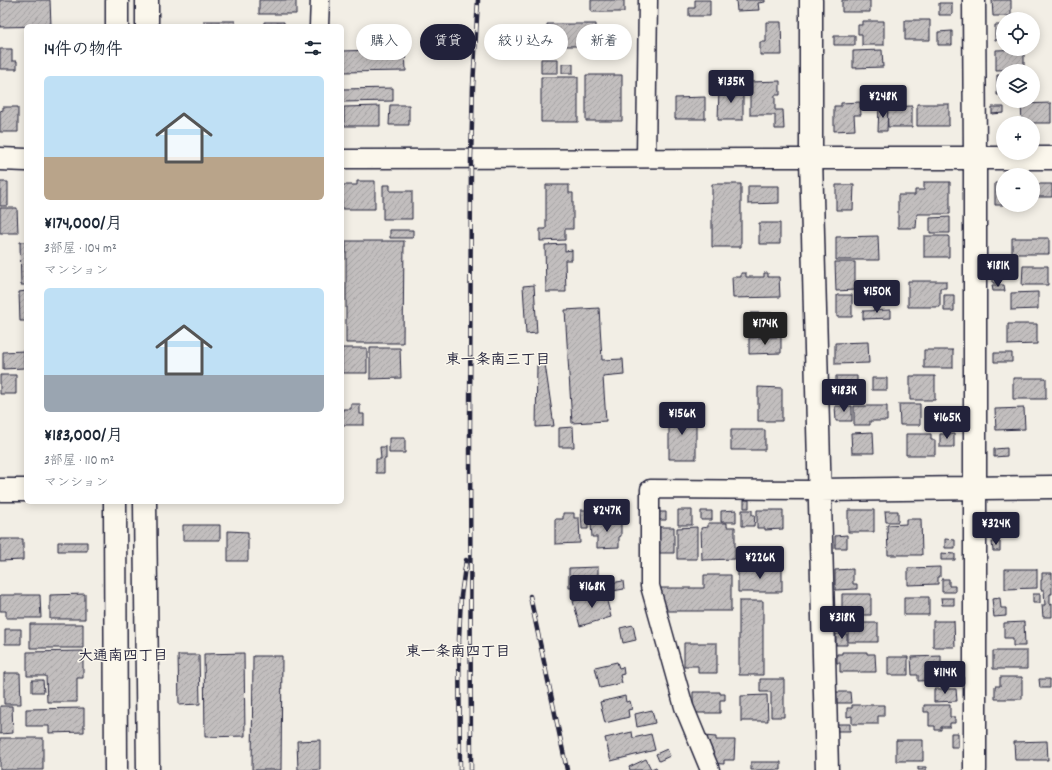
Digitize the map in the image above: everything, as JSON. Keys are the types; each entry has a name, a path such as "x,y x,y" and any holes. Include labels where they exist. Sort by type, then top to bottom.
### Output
{"street":[{"path":"116,24 117,0"},
{"path":"147,0 147,24"},
{"path":"319,24 320,0"},
{"path":"646,158 648,0"},
{"path":"811,0 811,158 827,770"},
{"path":"974,0 975,770"},
{"path":"344,159 1052,158"},
{"path":"0,159 24,160"},
{"path":"710,770 684,707 650,586 650,489 820,490 1052,487"},
{"path":"0,490 24,490"},
{"path":"115,504 116,770"},
{"path":"145,504 148,770"}],"building":[{"path":"0,0 50,0 51,24 24,24 24,27 0,27"},
{"path":"259,0 296,0 296,14 259,14"},
{"path":"591,0 624,0 624,12 591,12"},
{"path":"695,0 710,0 710,16 689,16 689,8 695,8"},
{"path":"736,0 765,0 765,2 758,3 759,10 737,11"},
{"path":"842,0 870,0 870,12 842,12"},
{"path":"992,0 1011,0 1011,12 996,12 996,16 993,16"},
{"path":"939,3 952,3 952,15 939,15"},
{"path":"905,20 930,20 930,40 905,40"},
{"path":"204,21 235,21 236,24 204,24"},
{"path":"862,21 884,21 884,45 862,45 862,34 858,34 858,25 862,25"},
{"path":"264,22 284,22 284,24 264,24"},
{"path":"766,22 781,22 782,55 760,55 760,42 766,42"},
{"path":"568,24 576,24 576,46 568,46"},
{"path":"995,25 996,25 996,40"},
{"path":"952,31 952,45 938,45 938,32"},
{"path":"834,36 855,36 855,45 834,45"},
{"path":"0,49 12,49 12,61 17,61 17,69 0,69"},
{"path":"882,50 883,67 853,68 853,51"},
{"path":"344,51 356,51 356,60 406,60 406,71 344,72"},
{"path":"996,56 1024,56 1024,64 996,64"},
{"path":"541,60 558,60 558,73 541,73"},
{"path":"562,64 573,64 573,73 562,73"},
{"path":"586,75 622,75 622,121 586,121"},
{"path":"541,77 578,77 578,122 541,122"},
{"path":"780,81 780,95 775,95 775,110 783,110 784,129 775,129 775,115 750,115 750,82"},
{"path":"393,88 393,101 344,102 344,89"},
{"path":"719,88 743,88 743,120 718,120"},
{"path":"705,97 705,119 675,119 675,98"},
{"path":"860,102 861,115 854,115 855,130 834,131 834,106 841,106 841,103"},
{"path":"1040,103 1051,103 1051,123 1040,123 1040,116 1022,116 1021,108 1040,108"},
{"path":"917,104 949,104 949,126 917,126"},
{"path":"390,105 409,105 409,125 389,125"},
{"path":"380,106 380,126 344,126 344,107"},
{"path":"912,106 912,127 888,127 887,107"},
{"path":"3,107 18,107 18,132 0,132 0,111 3,110"},
{"path":"879,107 888,107 887,131 878,131"},
{"path":"992,107 1004,108 1004,113 992,114"},
{"path":"357,181 375,181 375,209 344,209 344,185 357,185"},
{"path":"0,182 8,182 8,206 0,206"},
{"path":"924,182 950,182 950,214 917,214 916,228 898,228 898,195 915,195 915,190 924,190"},
{"path":"995,183 996,183 996,205"},
{"path":"712,184 741,184 741,247 712,247"},
{"path":"1040,184 1052,184 1052,197 1040,197"},
{"path":"383,185 390,185 390,191 412,191 412,219 383,219"},
{"path":"546,185 569,185 569,193 573,193 573,229 565,229 565,240 540,241 540,229 546,229"},
{"path":"836,185 854,185 853,210 836,210"},
{"path":"748,186 779,186 779,203 748,204"},
{"path":"0,208 17,208 18,233 0,233"},
{"path":"950,217 950,233 930,233 930,218"},
{"path":"759,223 780,223 780,244 759,244"},
{"path":"390,230 413,230 413,238 390,238"},
{"path":"878,236 879,260 836,260 836,237"},
{"path":"924,236 949,236 949,257 924,257"},
{"path":"1012,238 1049,238 1049,254 1012,254"},
{"path":"346,241 404,241 403,343 346,343"},
{"path":"20,242 24,242 24,285 21,285"},
{"path":"565,244 565,251 572,250 572,260 565,260 566,292 546,292 545,245"},
{"path":"835,262 855,262 855,290 836,291"},
{"path":"1023,266 1048,266 1048,285 1022,285"},
{"path":"993,272 999,272 999,283 993,283"},
{"path":"741,273 746,273 746,277 764,277 764,273 768,273 768,277 779,277 780,297 733,298 732,277 741,277"},
{"path":"908,281 946,281 946,288 940,288 940,307 908,307"},
{"path":"534,285 537,333 526,334 523,286"},
{"path":"992,285 1004,285 1005,291 993,291"},
{"path":"24,291 24,321 20,321 19,292"},
{"path":"1038,292 1038,309 1011,310 1011,293"},
{"path":"837,295 852,295 852,317 837,317"},
{"path":"944,295 954,295 954,311 944,311"},
{"path":"599,308 602,360 623,359 624,375 603,377 606,421 572,423 565,310"},
{"path":"891,310 891,318 863,319 863,311"},
{"path":"751,313 782,313 783,330 751,331"},
{"path":"1008,324 1037,324 1037,344 1008,345"},
{"path":"781,337 781,353 749,354 749,338"},
{"path":"868,342 869,363 835,364 835,343"},
{"path":"344,348 367,348 367,373 344,373"},
{"path":"370,348 400,348 401,378 370,379"},
{"path":"924,350 953,350 953,368 924,368"},
{"path":"24,351 24,368 3,369 3,352"},
{"path":"994,353 1012,353 1012,362 994,362"},
{"path":"545,364 554,426 536,427 537,365"},
{"path":"0,375 16,375 16,394 0,394"},
{"path":"836,376 857,376 857,384 861,384 861,400 836,401"},
{"path":"910,376 935,376 935,400 910,400"},
{"path":"872,378 887,378 887,390 872,390"},
{"path":"1013,378 1046,378 1046,399 1013,399"},
{"path":"758,387 782,388 782,421 758,421"},
{"path":"351,404 360,404 360,414 364,414 364,425 344,425 344,409 351,409"},
{"path":"899,404 920,404 920,425 900,425"},
{"path":"835,406 852,406 852,421 836,421"},
{"path":"854,406 887,406 887,421 870,421 870,425 854,425"},
{"path":"1024,408 1025,429 996,430 995,409"},
{"path":"669,412 696,412 696,459 669,459"},
{"path":"573,427 574,447 559,447 559,428"},
{"path":"731,430 765,430 765,450 731,450"},
{"path":"873,432 874,453 852,453 851,433"},
{"path":"906,434 931,434 931,440 935,440 935,455 906,455"},
{"path":"940,434 954,434 954,447 940,447"},
{"path":"389,438 405,438 405,453 389,453"},
{"path":"380,447 386,447 384,473 376,473 376,459 381,459"},
{"path":"1007,448 1007,456 994,457 994,449"},
{"path":"744,500 749,500 749,508 744,508"},
{"path":"581,510 588,510 588,529 582,529"},
{"path":"678,510 692,510 692,525 678,525"},
{"path":"736,510 736,522 721,522 721,511"},
{"path":"742,510 752,510 752,515 755,515 754,526 742,526"},
{"path":"757,510 783,510 783,529 765,530 765,528 757,528"},
{"path":"848,510 874,510 874,532 848,532"},
{"path":"701,511 712,511 712,520 701,520"},
{"path":"885,511 898,511 898,522 886,522"},
{"path":"652,512 666,512 666,520 652,520"},
{"path":"563,513 574,513 574,518 579,518 580,543 555,544 555,519 563,519"},
{"path":"617,518 618,523 621,523 619,547 597,548 597,537 592,537 591,523 596,523 596,519"},
{"path":"906,519 921,519 922,555 888,555 887,525 906,524"},
{"path":"708,523 727,523 727,527 735,527 735,559 702,560 701,528 708,527"},
{"path":"183,525 220,525 220,540 183,540"},
{"path":"650,527 674,527 674,553 650,553"},
{"path":"697,527 697,559 677,559 677,528"},
{"path":"228,531 248,532 248,561 228,561"},
{"path":"847,535 847,548 835,548 835,536"},
{"path":"0,539 23,539 23,560 0,561"},
{"path":"945,539 955,540 955,548 945,548"},
{"path":"58,542 87,542 87,551 58,551"},
{"path":"992,542 1000,542 1000,551 993,551"},
{"path":"941,553 955,554 955,560 941,560"},
{"path":"598,567 598,587 569,588 569,568"},
{"path":"738,567 782,567 782,592 738,592"},
{"path":"940,567 938,584 908,585 908,568"},
{"path":"853,569 853,584 857,584 857,589 835,590 835,570"},
{"path":"1005,569 1037,569 1037,588 1005,589"},
{"path":"1042,573 1052,573 1052,594 1050,594 1050,605 1052,604 1052,617 1043,617 1042,605 1045,605 1044,590 1041,590"},
{"path":"704,575 731,575 731,611 656,611 656,588 704,588"},
{"path":"942,579 949,579 949,586 955,586 955,592 942,592"},
{"path":"623,581 624,589 607,592 605,584"},
{"path":"605,593 611,617 580,626 573,601"},
{"path":"85,594 85,619 50,619 50,595"},
{"path":"842,594 871,594 871,615 842,615"},
{"path":"1033,594 1040,594 1040,603 1033,603"},
{"path":"0,595 40,595 41,618 6,618 6,611 0,611"},
{"path":"904,597 929,597 929,615 904,615"},
{"path":"941,598 954,598 954,605 942,605"},
{"path":"1000,598 1001,608 1006,608 1006,616 994,617 992,599"},
{"path":"739,601 763,601 763,675 739,675"},
{"path":"933,621 954,621 955,647 933,647"},
{"path":"1024,622 1025,646 1013,646 1013,638 1004,638 1004,623"},
{"path":"848,623 878,623 878,642 848,642"},
{"path":"30,624 83,624 83,648 30,648"},
{"path":"633,625 636,640 623,643 620,628"},
{"path":"5,629 21,629 21,644 5,644"},
{"path":"836,634 847,634 847,645 836,645"},
{"path":"684,643 717,643 717,673 698,673 698,666 684,666"},
{"path":"83,651 83,678 77,678 77,702 47,702 46,676 27,676 27,652"},
{"path":"993,651 1027,651 1027,669 993,669"},
{"path":"842,652 867,652 867,654 875,654 876,672 840,672 840,663 837,663 837,654 842,654"},
{"path":"244,653 245,736 205,737 204,654"},
{"path":"178,655 199,655 200,704 179,705"},
{"path":"253,656 282,656 281,770 252,770"},
{"path":"941,656 941,680 918,681 918,675 912,675 911,657"},
{"path":"888,657 908,657 908,675 888,675"},
{"path":"617,662 619,668 623,667 624,674 620,675 622,683 600,688 595,667"},
{"path":"4,673 20,673 21,704 4,704"},
{"path":"1000,677 1022,677 1022,699 995,699 995,686 1000,686"},
{"path":"760,679 784,679 784,717 771,717 771,692 760,692"},
{"path":"1039,679 1050,679 1050,688 1040,688"},
{"path":"32,680 43,680 44,692 32,692"},
{"path":"934,689 956,689 957,701 934,702"},
{"path":"693,692 720,692 720,694 725,694 725,700 720,700 720,713 693,713"},
{"path":"836,692 850,692 851,703 836,703"},
{"path":"767,695 768,721 741,721 741,696"},
{"path":"625,696 626,702 630,701 632,709 628,710 629,717 605,723 600,702"},
{"path":"852,705 884,705 884,716 878,716 878,724 852,724 852,716 847,717 847,708 852,708"},
{"path":"924,705 950,705 950,717 955,717 955,723 950,723 950,727 941,727 941,730 935,730 935,726 929,726 929,712 924,712"},
{"path":"0,706 12,706 13,733 0,734"},
{"path":"84,708 84,732 49,733 49,726 26,726 26,709"},
{"path":"652,710 655,723 637,727 635,714"},
{"path":"836,724 850,724 850,731 837,731"},
{"path":"632,732 633,738 651,734 655,750 611,761 605,738"},
{"path":"951,733 958,733 958,747 951,747"},
{"path":"704,736 716,737 716,740 735,740 734,760 724,760 724,764 705,763"},
{"path":"0,738 43,738 43,770 0,770"},
{"path":"320,740 320,770 298,770 297,741"},
{"path":"896,740 923,740 923,761 896,761"},
{"path":"1047,741 1048,760 1015,760 1014,742"},
{"path":"667,749 670,756 659,761 656,754"},
{"path":"646,759 651,769 656,767 657,770 630,770 629,767"},
{"path":"751,762 781,762 781,770 751,770"},
{"path":"918,767 926,767 926,770 918,770"}],"railway":[{"path":"471,770 471,158 478,0"},
{"path":"460,770 459,639 461,596 466,560"},
{"path":"530,596 567,770"}],"district":[{"name":"東一条南三丁目","path":"498,361"},
{"name":"東一条南四丁目","path":"458,653"},
{"name":"大通南四丁目","path":"123,657"}]}
